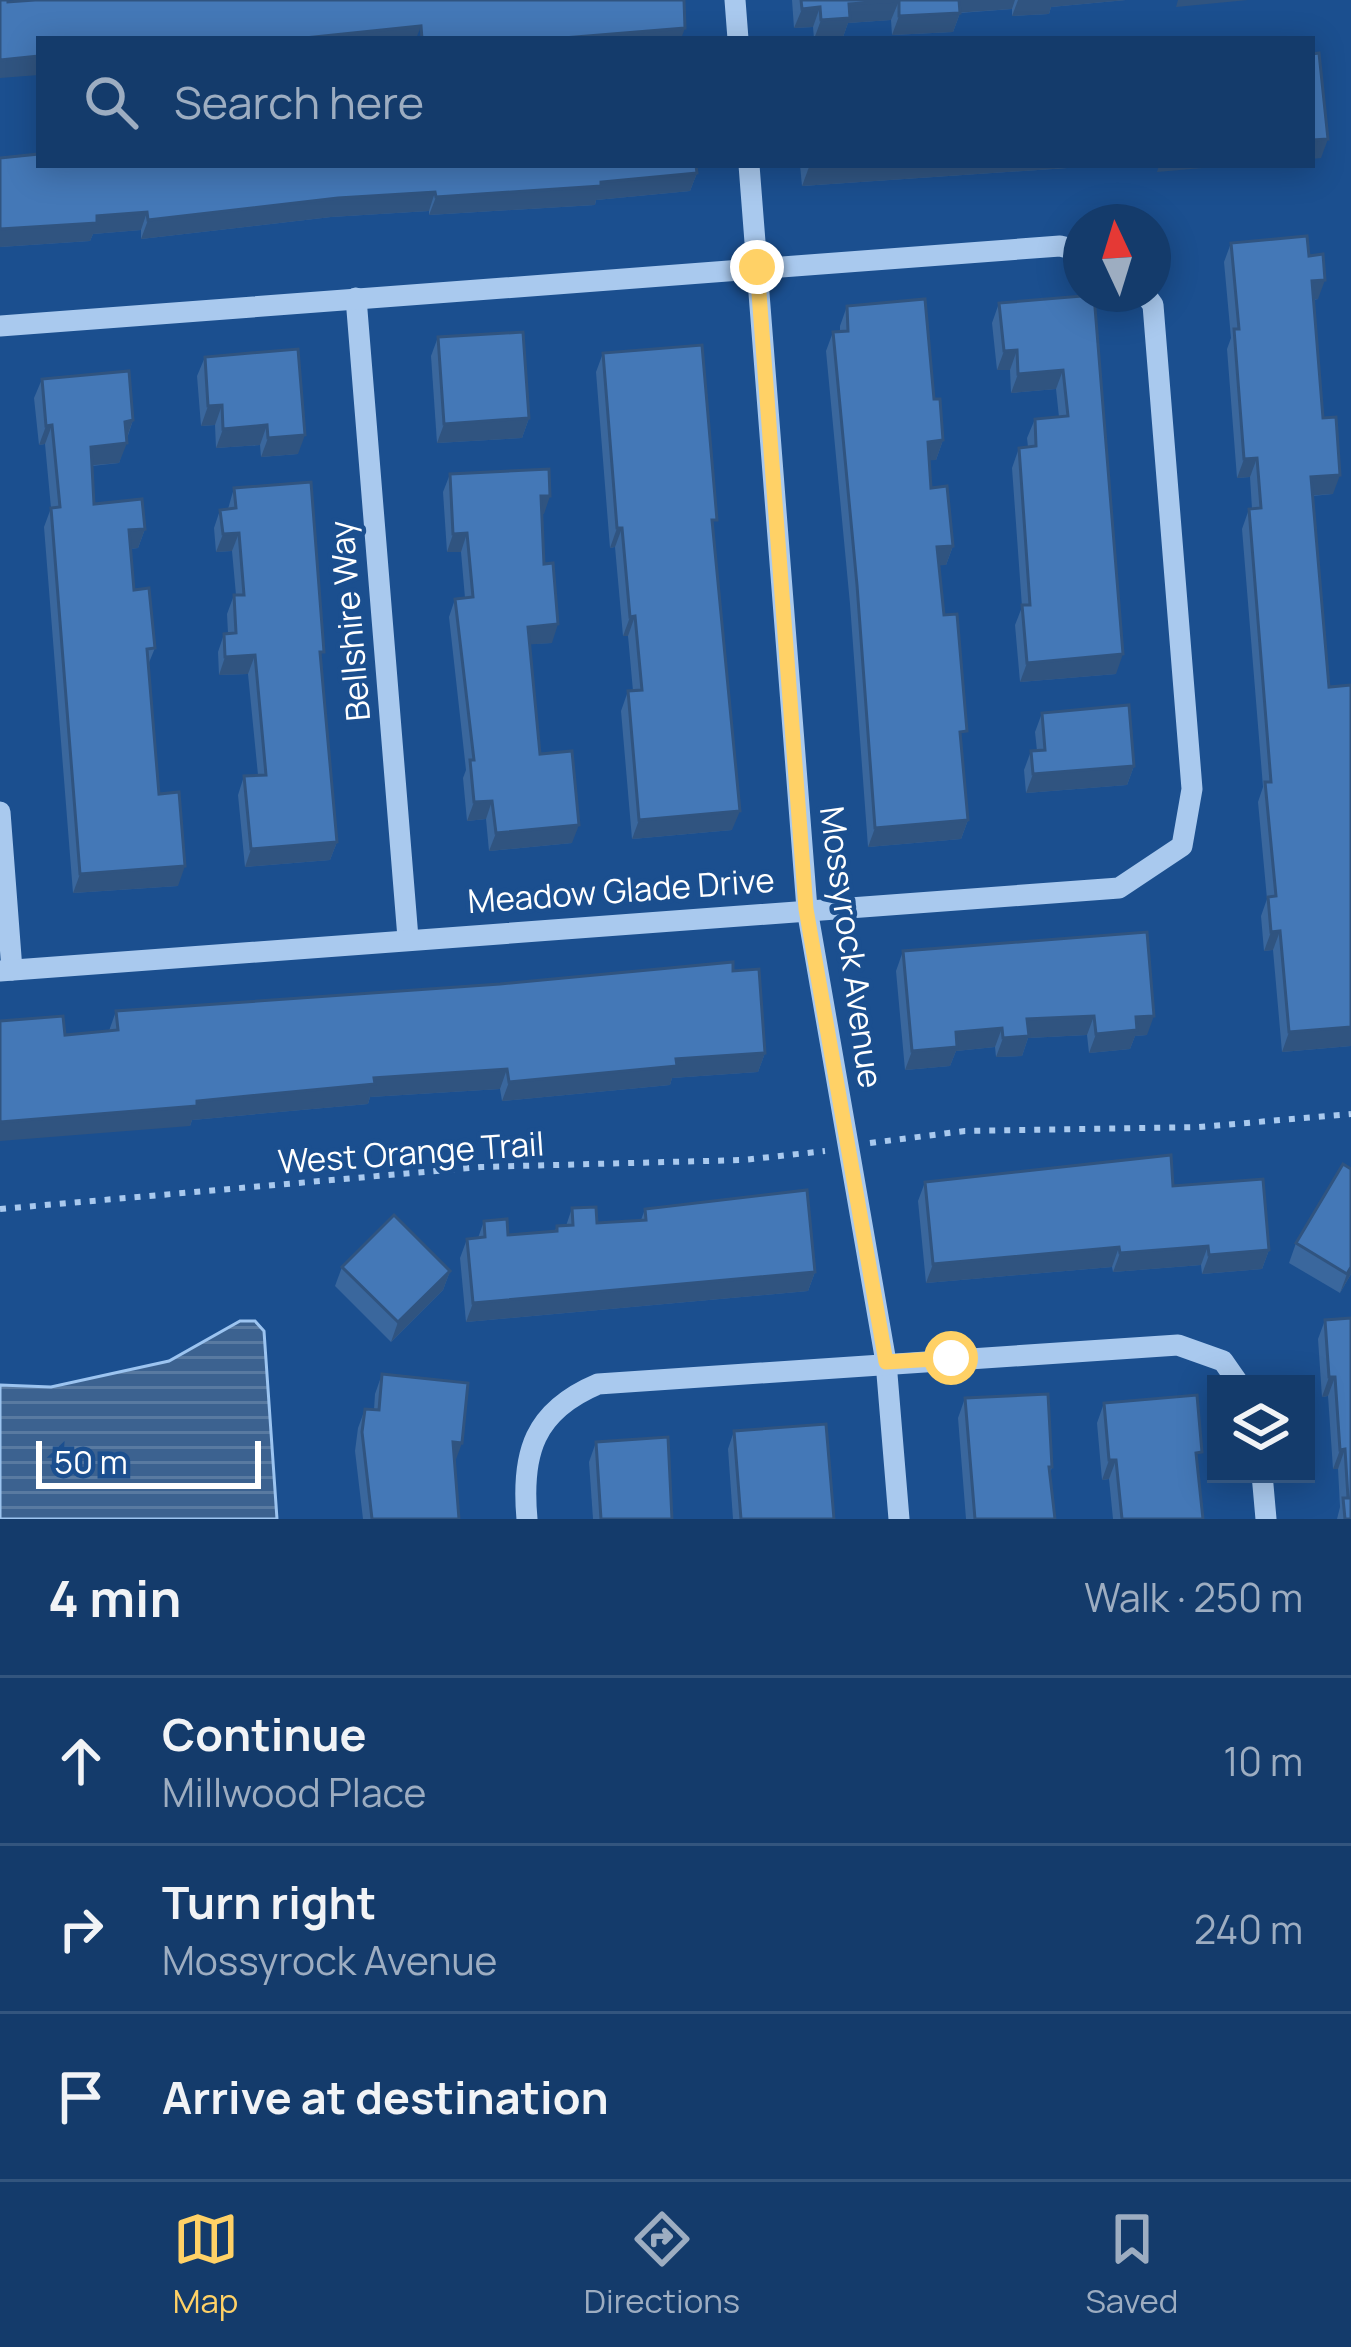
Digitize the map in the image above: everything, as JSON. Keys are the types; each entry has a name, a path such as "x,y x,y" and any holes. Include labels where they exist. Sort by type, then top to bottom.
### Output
{"street":[{"path":"735,0 738,36"},
{"name":"Mossyrock Avenue","path":"749,168 806,909 886,1362 899,1519"},
{"path":"0,326 1063,247"},
{"name":"Bellshire Way","path":"356,298 408,938"},
{"name":"Meadow Glade Drive","path":"6,970 1119,888 1182,846 1192,789 1155,312"},
{"path":"0,812 6,970"},
{"path":"527,1519 524,1482 532,1440 565,1398 598,1384 1178,1345 1223,1361 1233,1375"},
{"path":"1263,1483 1266,1519"}],"path":[{"path":"868,1144 965,1131 1199,1127 1351,1114"},
{"name":"West Orange Trail","path":"0,1209 482,1168 721,1161 825,1151"}],"water":[{"path":"240,1321 255,1321 264,1331 277,1519 0,1519 0,1385 51,1387 169,1361"}],"building":[{"path":"0,0 684,0 685,28 588,36 422,36 421,26 324,36 36,36 36,56 0,60"},
{"path":"801,0 959,0 960,13 899,16 899,1 849,4 850,18 821,20 820,7 802,9"},
{"path":"1319,53 1328,139 1315,140 1315,54"},
{"path":"36,154 36,168 696,168 697,173 601,182 601,186 338,198 148,220 147,212 97,216 97,223 0,229 0,158"},
{"path":"1307,236 1309,256 1323,254 1325,280 1312,281 1323,418 1336,417 1340,475 1311,477 1329,687 1351,685 1351,1027 1289,1032 1280,931 1271,932 1268,897 1276,896 1265,782 1271,782 1249,509 1261,508 1257,458 1244,459 1231,243"},
{"path":"1063,298 1063,312 1095,312 1123,654 1027,663 1022,605 1030,605 1019,448 1036,446 1035,419 1068,416 1063,370 1018,374 1017,350 1004,351 999,303"},
{"path":"925,299 934,399 940,399 943,440 928,442 931,488 947,486 953,546 937,547 944,615 957,614 967,731 960,732 968,820 875,828 833,332 848,331 847,306"},
{"path":"523,332 529,418 444,424 438,337"},
{"path":"702,345 717,520 712,520 740,811 639,820 628,691 642,690 622,528 617,528 603,353"},
{"path":"298,349 305,435 268,438 267,425 223,429 222,405 208,406 205,357"},
{"path":"129,371 133,420 125,422 127,443 91,447 94,504 142,499 145,529 129,530 134,590 149,588 155,648 147,649 159,794 179,792 185,866 80,874 51,508 60,507 42,379"},
{"path":"549,469 550,496 541,496 544,564 553,563 558,624 528,627 540,754 572,751 579,825 496,833 492,801 474,802 470,760 474,760 455,599 473,597 467,533 453,534 450,474"},
{"path":"311,482 337,842 251,849 244,776 266,775 255,655 225,657 224,634 236,633 234,595 244,595 239,533 223,534 220,510 236,508 234,488"},
{"path":"1129,705 1134,766 1033,774 1031,751 1045,750 1042,713"},
{"path":"1147,932 1154,1016 1136,1017 1137,1030 1096,1034 1094,1016 1027,1019 1029,1036 1003,1038 1002,1028 956,1032 957,1047 912,1051 903,951"},
{"path":"733,962 733,971 759,969 765,1053 676,1059 677,1066 509,1082 507,1069 374,1078 375,1084 197,1101 197,1106 0,1122 0,1021 63,1016 65,1035 118,1030 116,1011"},
{"path":"1171,1155 1173,1186 1263,1179 1269,1250 1209,1255 1208,1246 1120,1253 1119,1247 933,1264 925,1182"},
{"path":"1343,1164 1351,1169 1351,1267 1347,1274 1296,1243"},
{"path":"807,1190 815,1272 473,1303 467,1239 485,1237 484,1221 507,1219 508,1235 557,1231 557,1226 573,1225 572,1208 596,1207 597,1223 646,1220 645,1209"},
{"path":"394,1215 450,1271 398,1322 342,1267"},
{"path":"1351,1318 1351,1519 1345,1519 1345,1449 1340,1450 1325,1320"},
{"path":"382,1374 468,1383 462,1443 453,1442 459,1519 372,1519 362,1432 365,1409 379,1410"},
{"path":"1048,1394 1055,1519 975,1519 965,1398"},
{"path":"1197,1395 1202,1452 1196,1453 1203,1519 1122,1519 1116,1460 1109,1460 1104,1403"},
{"path":"826,1424 834,1519 741,1519 734,1431"},
{"path":"668,1437 672,1519 601,1519 596,1442"}],"route":[{"path":"757,267 806,909 886,1362 951,1358"}]}
